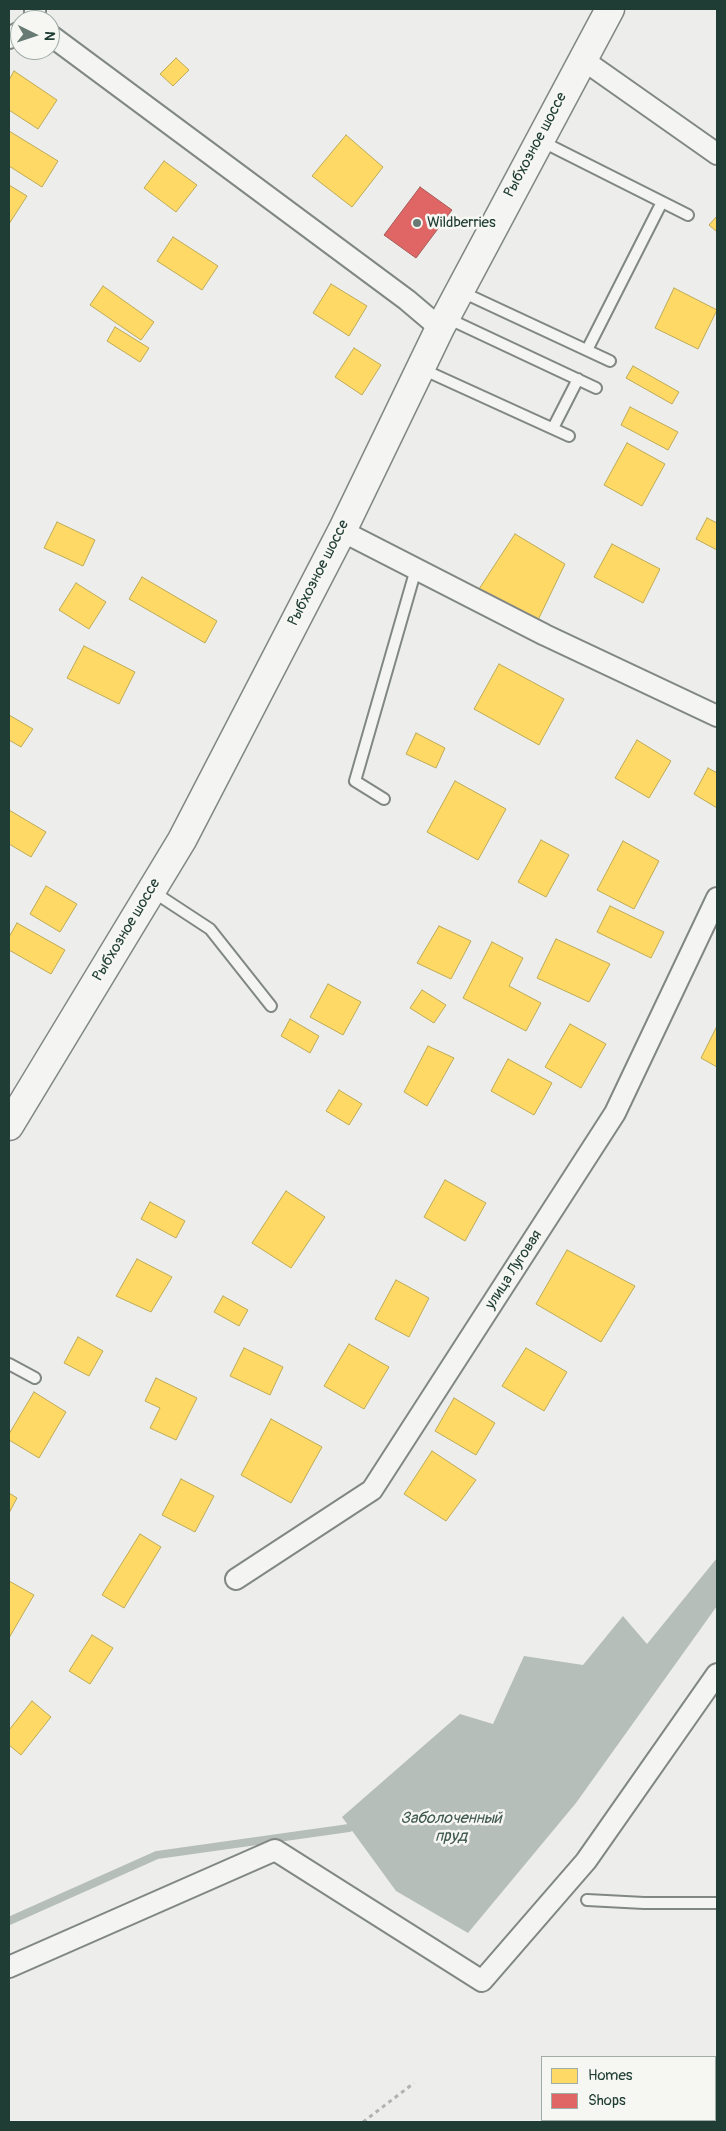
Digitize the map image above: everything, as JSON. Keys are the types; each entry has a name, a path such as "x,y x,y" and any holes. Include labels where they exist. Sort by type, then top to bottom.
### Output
{"main road":[{"name":"Рыбхозное шоссе","path":"9,1126 182,840 342,530 443,323 610,9"}],"street":[{"path":"60,42 407,300 443,323"},
{"path":"582,59 717,154"},
{"path":"342,530 545,636 717,716"},
{"name":"улица Луговая","path":"236,1579 372,1490 615,1113 717,898"},
{"path":"9,1967 275,1850 482,1981 586,1861 717,1674"}],"lane":[{"path":"539,140 688,215"},
{"path":"587,350 662,202"},
{"path":"460,291 610,361"},
{"path":"443,323 596,388"},
{"path":"421,368 569,436"},
{"path":"553,428 578,379"},
{"path":"384,800 355,781 416,569"},
{"path":"151,891 210,929 271,1006"},
{"path":"9,1364 35,1378"},
{"path":"587,1900 644,1903 717,1903"}],"path":[{"path":"363,2122 414,2083"}],"water":[{"name":"Заболоченный пруд","path":"717,1558 717,1606 576,1803 468,1933 396,1891 342,1817 460,1714 493,1724 524,1656 583,1665 623,1616 647,1644"}],"building: Homes":[{"path":"176,58 189,70 173,86 160,74"},
{"path":"14,71 57,100 38,129 9,110 9,80"},
{"path":"9,131 58,161 42,187 9,166"},
{"path":"346,135 383,167 352,207 312,176"},
{"path":"164,161 197,185 176,212 144,188"},
{"path":"9,185 27,196 9,224"},
{"path":"717,216 717,232 709,225"},
{"path":"173,237 218,266 202,290 157,261"},
{"path":"331,284 367,306 349,336 313,313"},
{"path":"103,286 154,322 141,340 90,305"},
{"path":"674,288 717,310 698,349 655,328"},
{"path":"115,327 149,348 140,362 107,341"},
{"path":"354,348 381,365 362,395 335,377"},
{"path":"633,366 679,392 672,404 626,378"},
{"path":"630,407 678,432 668,450 621,425"},
{"path":"627,443 665,464 642,506 604,485"},
{"path":"707,518 717,523 717,550 696,539"},
{"path":"57,522 95,540 83,566 44,548"},
{"path":"515,534 565,564 538,620 479,589"},
{"path":"612,544 660,569 643,603 594,577"},
{"path":"142,577 217,621 205,643 129,599"},
{"path":"76,583 106,602 89,629 59,610"},
{"path":"84,646 135,672 119,704 67,678"},
{"path":"499,664 564,699 539,745 474,709"},
{"path":"9,715 33,729 21,747 9,740"},
{"path":"416,733 445,748 436,768 406,754"},
{"path":"637,740 671,761 649,798 615,778"},
{"path":"708,768 717,773 717,808 694,794"},
{"path":"455,781 506,809 478,860 427,832"},
{"path":"9,810 46,832 31,857 9,844"},
{"path":"541,840 569,855 546,897 518,882"},
{"path":"623,841 659,861 634,909 597,890"},
{"path":"46,886 77,904 60,932 30,914"},
{"path":"610,906 664,932 651,958 597,932"},
{"path":"17,923 65,950 51,974 9,950 9,937"},
{"path":"439,926 471,941 451,979 417,963"},
{"path":"556,939 610,964 589,1002 537,978"},
{"path":"492,942 523,958 509,986 541,1003 526,1031 463,998"},
{"path":"328,984 361,1002 343,1035 310,1017"},
{"path":"422,990 446,1005 434,1023 410,1008"},
{"path":"290,1019 319,1036 310,1053 281,1036"},
{"path":"570,1024 606,1044 581,1088 545,1067"},
{"path":"717,1026 717,1067 701,1058"},
{"path":"428,1046 454,1058 427,1106 404,1092"},
{"path":"508,1059 552,1083 534,1115 491,1091"},
{"path":"339,1090 362,1104 349,1125 326,1111"},
{"path":"445,1180 486,1203 465,1241 424,1217"},
{"path":"286,1191 325,1217 291,1268 252,1243"},
{"path":"150,1202 185,1221 176,1238 141,1219"},
{"path":"567,1250 635,1286 601,1342 536,1304"},
{"path":"137,1259 172,1277 151,1312 116,1296"},
{"path":"396,1280 429,1298 409,1337 375,1319"},
{"path":"223,1296 248,1310 239,1326 214,1312"},
{"path":"78,1337 103,1351 89,1376 64,1363"},
{"path":"349,1344 389,1367 364,1409 324,1386"},
{"path":"244,1348 283,1367 270,1395 230,1376"},
{"path":"526,1348 567,1372 544,1411 502,1386"},
{"path":"156,1378 197,1398 176,1440 150,1428 160,1408 145,1401"},
{"path":"34,1392 66,1412 39,1458 9,1440 9,1434"},
{"path":"454,1398 495,1423 476,1455 435,1431"},
{"path":"271,1419 322,1447 291,1503 241,1475"},
{"path":"432,1451 476,1480 446,1521 404,1494"},
{"path":"181,1479 214,1496 195,1532 162,1515"},
{"path":"9,1493 17,1498 9,1513"},
{"path":"140,1534 161,1547 124,1608 102,1595"},
{"path":"9,1581 34,1595 9,1638"},
{"path":"92,1635 113,1648 90,1684 69,1671"},
{"path":"32,1701 51,1717 21,1755 9,1745 9,1730"}],"building: Shops":[{"path":"420,187 452,210 416,258 384,235"}],"waterway":[{"path":"9,1921 157,1855 349,1828"}],"place":[{"name":"Wildberries","path":"417,223"}]}
